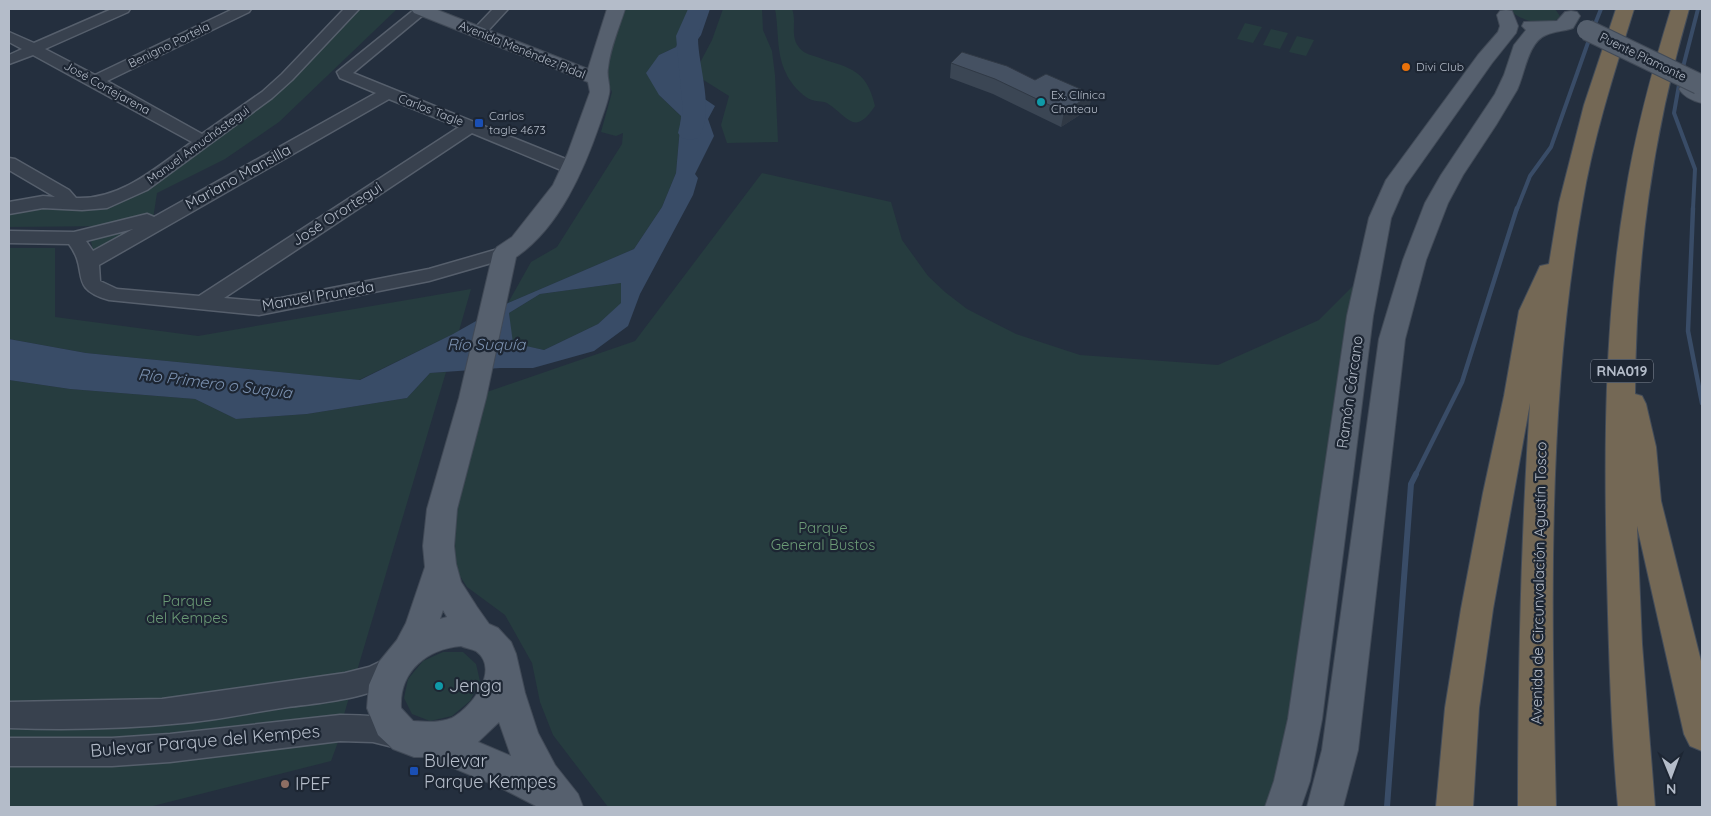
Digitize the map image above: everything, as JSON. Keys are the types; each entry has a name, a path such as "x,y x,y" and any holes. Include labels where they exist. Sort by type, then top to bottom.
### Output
{"highway":[{"name":"Avenida de Circunvalación Agustín Tosco","path":"1537,807 1535,653 1538,509 1554,300 1579,160 1591,113 1625,9"},
{"name":"RNA019","path":"1636,807 1628,688 1622,539 1622,360 1632,225 1642,160 1665,58 1680,9"},
{"path":"1454,807 1462,708 1477,609 1518,396 1532,311 1564,237"},
{"path":"1622,360 1642,447 1646,501 1702,734"}],"main road":[{"name":"Avenida Menéndez Pidal","path":"421,9 597,79"},
{"path":"477,634 461,612 449,589 441,566 438,541 442,514 467,419 503,263 564,186 572,168 600,92 597,79 612,10"},
{"path":"1325,807 1340,750 1392,339 1406,282 1423,234 1447,184 1498,106 1515,74 1524,42 1536,30 1567,24 1567,11"},
{"path":"1567,11 1586,34"},
{"path":"1503,12 1531,26 1586,34"},
{"name":"Ramón Cárcano","path":"1283,807 1292,781 1305,718 1360,316 1380,218 1394,185 1484,59 1508,33 1509,26 1503,12"},
{"name":"Puente Piamonte","path":"1586,34 1698,89"},
{"path":"441,566 421,628 386,685 383,704 390,723 416,738 512,774 560,802"},
{"path":"402,658 426,640 443,633 461,631 477,634 484,638 496,649 502,663 498,693 488,711 480,718 462,732 442,740 416,738"},
{"path":"502,674 512,715 520,737 532,760 560,802"}],"street":[{"path":"9,60 123,9"},
{"name":"Benigno Portela","path":"95,81 244,9"},
{"name":"Manuel Amuchástegui","path":"9,208 43,202 94,204 121,196 141,186 267,95 287,77 352,9"},
{"name":"Carlos Tagle","path":"421,9 345,72 345,75 572,168"},
{"path":"479,32 501,9"},
{"name":"José Cortejarena","path":"9,36 95,81 204,142"},
{"name":"Mariano Mansilla","path":"89,262 388,93"},
{"name":"José Orortegui","path":"202,303 472,126"},
{"path":"9,163 63,194 66,198 64,203"},
{"path":"9,237 74,238 178,212"},
{"name":"Manuel Pruneda","path":"74,238 84,250 89,262 90,280 96,288 105,293 117,296 259,308 429,275 473,264 503,263"},
{"name":"Bulevar Parque del Kempes","path":"9,715 94,715 186,710 362,681 385,673 402,658"},
{"name":"Bulevar Parque del Kempes","path":"9,752 112,752 340,728 373,729 416,738"}],"green space":[{"path":"357,9 397,9 279,122 225,159 157,193 153,219 114,226 9,227 9,212 42,208 142,188 257,110 306,65"},
{"path":"624,9 696,9 682,30 676,47 659,55 659,95 681,116 676,173 662,207 634,249 508,303 531,262 557,247 622,144 623,133 616,136 601,132 612,92 604,75 606,58"},
{"path":"723,9 762,9 763,30 772,51 775,75 778,142 727,143 721,125 729,96 694,74 712,40"},
{"path":"775,9 792,9 794,37 798,46 803,51 853,70 866,83 875,106 862,121 851,121 827,103 808,98 794,85 783,66 779,50"},
{"path":"1509,9 1555,9 1560,16 1556,20 1549,22 1534,22 1519,17"},
{"path":"1245,23 1262,27 1253,43 1237,39"},
{"path":"1271,29 1288,33 1280,49 1263,45"},
{"path":"1297,36 1314,40 1306,56 1289,52"},
{"name":"Parque General Bustos","path":"762,173 891,202 902,240 928,276 945,292 967,309 1016,334 1080,355 1218,365 1319,320 1359,280 1326,523 1275,792 1268,807 608,807 553,735 540,702 532,663 505,615 467,587 453,565 451,526 484,393 635,341"},
{"path":"160,219 94,256 90,236"},
{"path":"9,248 55,248 55,317 198,336 471,289 459,331 359,380 86,353 9,339"},
{"path":"621,283 622,303 598,324 544,350 512,343 509,313 540,294"},
{"name":"Parque del Kempes","path":"446,372 331,761 149,807 9,807 9,380 70,389 195,399 236,419 307,414 407,398 430,373"},
{"path":"443,652 463,652 476,664 480,681 470,701 452,716 430,721 412,714 404,698 408,679 423,661"}],"water":[{"name":"Río Suquía","path":"696,9 710,9 701,35 689,52 681,83 715,106 708,119 714,136 695,174 698,178 693,195 640,294 628,326 594,351 533,368 500,368 430,373 407,398 307,414 236,419 195,399 70,389 9,380 9,339 86,353 360,380 453,334 508,303 634,249 662,207 676,173 681,116 659,95 646,73 659,55 676,47 682,30","holes":["621,283 621,303 598,324 544,350 513,343 509,313 540,294"]}],"building":[{"path":"962,52 1007,66 1035,80 1046,74 1092,94 1064,112 995,79 951,63"}],"waterway":[{"name":"Río Primero o Suquía","path":"690,133 695,111 687,36 698,9"},
{"path":"1593,29 1601,9"},
{"path":"1682,71 1698,9"},
{"path":"1517,209 1530,176 1551,147 1590,37"},
{"path":"1680,79 1674,113 1695,169 1693,209"},
{"path":"1387,807 1411,484 1462,382 1517,208"},
{"path":"1693,208 1688,331 1702,403"}],"place":[{"name":"Divi Club","path":"1406,67"},
{"name":"Ex. Clínica Chateau","path":"1041,102"},
{"name":"Carlos tagle 4673","path":"479,123"},
{"name":"Jenga","path":"439,686"},
{"name":"Bulevar Parque Kempes","path":"414,771"},
{"name":"IPEF","path":"285,784"}]}
